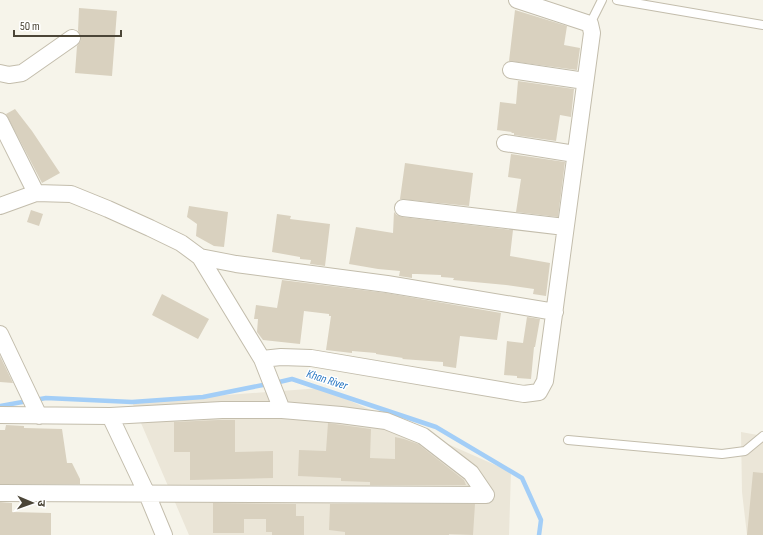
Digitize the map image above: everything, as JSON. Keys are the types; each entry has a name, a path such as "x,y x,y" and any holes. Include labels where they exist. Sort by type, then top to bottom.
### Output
{"street":[{"path":"262,359 281,357 311,358 524,394 539,392 545,381 592,33 590,24 517,0"},
{"path":"0,73 22,73 72,38"},
{"path":"511,70 585,81"},
{"path":"0,122 36,193"},
{"path":"505,143 575,154"},
{"path":"0,206 36,193 71,194 150,228 181,244 200,257 262,359 282,410"},
{"path":"403,208 565,227"},
{"path":"200,257 267,268 387,284 554,312"},
{"path":"0,334 39,416"},
{"path":"0,415 110,416 222,410 282,410 341,415 386,421 423,436 471,473 486,495 0,493"},
{"path":"110,416 147,494 164,535"}],"lane":[{"path":"590,24 602,0"},
{"path":"617,0 763,25"},
{"path":"568,440 722,454 745,451 763,436"}],"shaded area":[{"path":"321,388 511,472 509,535 189,535 132,402"},
{"path":"741,432 763,436 763,535 747,535 742,492"}],"building":[{"path":"79,8 117,11 112,76 75,73 77,46 81,38 78,31"},
{"path":"515,10 567,26 564,45 580,48 577,70 509,61"},
{"path":"518,81 574,89 571,117 560,115 556,141 514,135 514,133 511,133 512,132 497,130 500,102 516,104"},
{"path":"15,109 32,131 60,173 42,183 6,114"},
{"path":"511,154 565,162 558,217 516,212 521,179 508,177"},
{"path":"405,163 473,173 469,206 400,199"},
{"path":"189,206 228,212 224,247 214,246 196,236 197,224 187,217"},
{"path":"31,210 43,214 39,226 27,222"},
{"path":"394,212 402,217 513,230 510,256 550,263 546,296 533,294 534,289 453,280 454,278 441,277 441,275 412,274 412,278 399,276 400,271 349,264 356,227 393,233"},
{"path":"277,214 291,216 290,219 330,224 325,266 310,264 311,260 300,259 300,257 272,252"},
{"path":"282,280 386,293 501,313 497,340 460,336 456,368 443,366 443,362 402,359 403,358 376,353 352,351 352,353 326,350 331,316 329,316 329,314 304,311 300,344 263,340 257,332 258,319 254,319 256,305 277,308"},
{"path":"162,294 209,319 198,339 152,315"},
{"path":"527,317 540,319 534,347 531,379 504,375 507,341 523,343"},
{"path":"0,356 13,383 0,382"},
{"path":"235,420 235,452 273,451 273,478 190,480 190,452 174,452 174,422"},
{"path":"328,423 371,429 370,458 395,459 395,437 418,444 464,480 466,485 370,485 370,482 341,481 341,478 298,476 299,450 326,451"},
{"path":"6,425 24,426 24,428 62,429 67,463 72,463 80,479 80,484 0,484 0,430 5,430"},
{"path":"753,472 763,473 763,535 747,535"},
{"path":"0,502 12,503 12,512 51,513 51,535 0,535"},
{"path":"213,503 296,504 296,516 304,516 304,535 272,535 272,532 266,532 266,519 244,519 244,533 213,533"},
{"path":"330,504 475,504 473,535 345,535 345,532 329,530"}],"waterway":[{"name":"Khan River","path":"275,383 292,379 436,427 522,478 541,520 539,535"},
{"name":"Khan River","path":"35,400 46,398 132,402 203,397 268,384"},
{"name":"Khan River","path":"0,406 28,401"}]}
